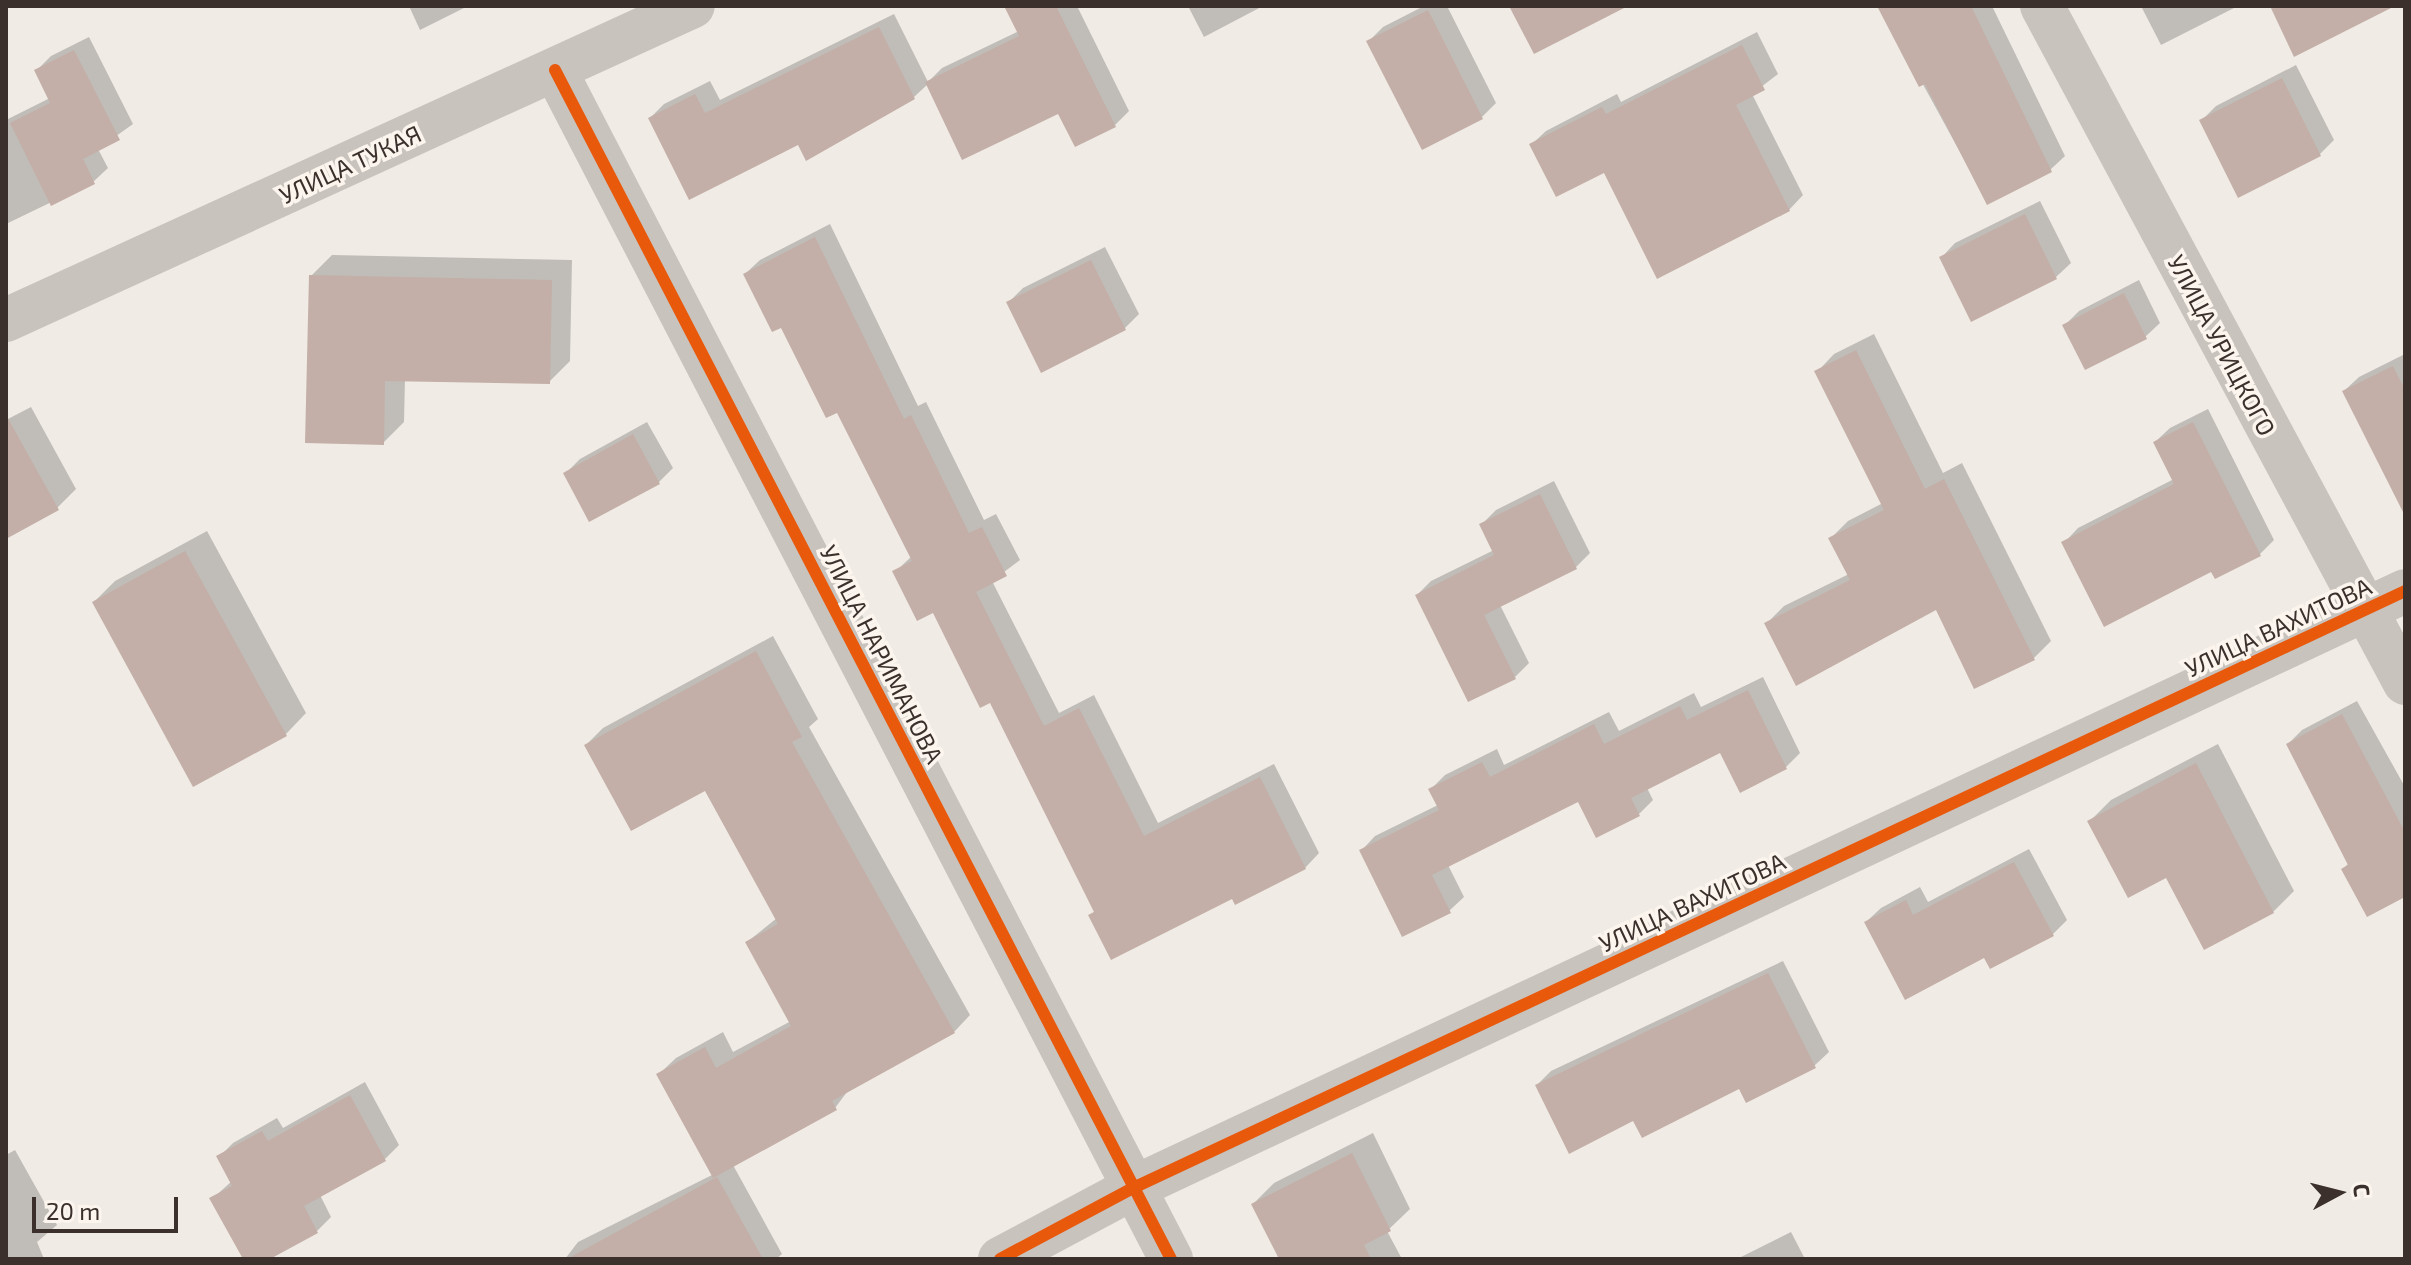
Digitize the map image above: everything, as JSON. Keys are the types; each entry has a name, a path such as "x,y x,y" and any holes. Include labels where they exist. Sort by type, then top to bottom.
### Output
{"street":[{"name":"УЛИЦА ТУКАЯ","path":"6,320 693,6"},
{"name":"УЛИЦА УРИЦКОГО","path":"2042,6 2363,611 2405,683"},
{"name":"УЛИЦА НАРИМАНОВА","path":"555,70 1171,1259"},
{"name":"УЛИЦА ВАХИТОВА","path":"1000,1259 1133,1188 2405,591"}],"building":[{"path":"1004,6 1056,6 1116,127 1075,147 1058,114 962,160 925,82 1019,36"},
{"path":"1509,6 1628,6 1534,54"},
{"path":"1877,6 1971,6 2052,172 1987,205 1925,84 1919,87"},
{"path":"2270,6 2395,6 2294,57"},
{"path":"1428,10 1483,119 1422,150 1366,41"},
{"path":"879,27 915,99 806,161 798,145 689,200 648,118 695,94 705,113"},
{"path":"1742,45 1765,90 1736,105 1790,211 1657,279 1604,173 1556,197 1529,144 1602,107 1606,114"},
{"path":"74,50 120,140 83,159 95,184 51,206 10,123 50,103 34,70"},
{"path":"2282,78 2321,156 2238,198 2199,120"},
{"path":"2025,214 2057,279 1971,322 1939,257"},
{"path":"815,237 904,419 911,415 969,533 982,527 1007,576 976,592 1044,726 1079,708 1144,836 1260,777 1306,869 1235,905 1232,899 1111,960 1088,915 1094,912 990,703 980,708 933,613 917,621 892,571 912,561 837,413 826,418 781,328 772,332 743,274"},
{"path":"1091,260 1126,330 1041,373 1006,302"},
{"path":"309,275 552,280 550,384 385,381 384,445 305,443"},
{"path":"2124,293 2147,339 2085,370 2062,325"},
{"path":"1856,350 1925,489 1944,479 2035,660 1974,689 1936,610 1796,686 1764,623 1850,580 1828,538 1884,510 1814,371"},
{"path":"2393,366 2405,390 2405,516 2342,391"},
{"path":"6,415 59,510 6,539"},
{"path":"2193,422 2261,556 2215,579 2211,572 2104,627 2061,542 2174,484 2153,442"},
{"path":"633,434 660,484 589,522 563,473"},
{"path":"1540,494 1577,569 1484,615 1516,679 1468,702 1415,595 1494,555 1479,524"},
{"path":"185,551 287,736 193,787 92,602"},
{"path":"756,651 802,737 792,742 955,1033 832,1101 837,1110 713,1178 656,1074 705,1047 716,1068 791,1026 745,942 778,924 705,791 631,831 584,745"},
{"path":"1748,690 1787,769 1740,793 1720,753 1631,798 1640,816 1596,838 1578,802 1432,875 1451,913 1402,937 1359,850 1439,810 1428,789 1482,762 1490,777 1594,724 1604,744 1680,706 1687,720"},
{"path":"2342,714 2405,832 2405,897 2367,917 2341,869 2348,865 2286,744"},
{"path":"2196,763 2274,913 2204,950 2166,878 2128,898 2087,821"},
{"path":"2014,862 2054,936 1990,969 1984,958 1905,1000 1864,922 1906,900 1913,915"},
{"path":"1768,973 1816,1068 1746,1103 1739,1089 1642,1138 1633,1121 1569,1154 1535,1085"},
{"path":"350,1095 386,1161 304,1206 318,1233 270,1259 243,1259 209,1198 232,1186 216,1156 262,1131 268,1141"},
{"path":"1352,1153 1391,1231 1364,1245 1371,1259 1279,1259 1251,1204"},
{"path":"717,1177 763,1259 567,1259"}],"cycle path":[{"path":"555,70 1171,1259"},
{"path":"1000,1259 1133,1188 2405,591"}]}
